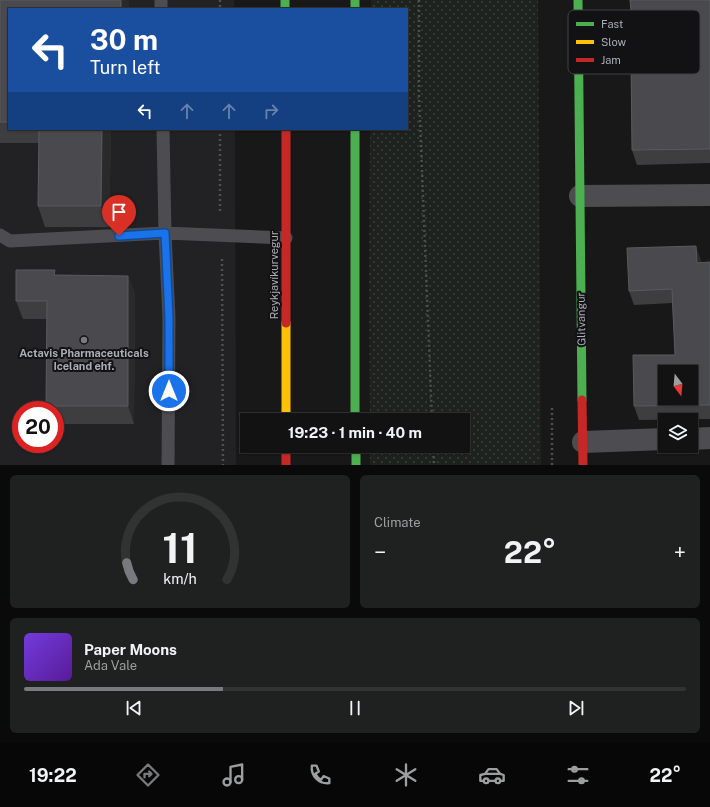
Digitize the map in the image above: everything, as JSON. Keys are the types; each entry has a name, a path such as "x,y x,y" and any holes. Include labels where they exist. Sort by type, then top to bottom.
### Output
{"main road":[{"name":"Glitvangur","path":"578,0 578,10"},
{"name":"Glitvangur","path":"579,74 582,465"},
{"name":"Reykjavíkurvegur","path":"286,130 286,413"},
{"path":"355,130 356,413"},
{"path":"286,453 286,465"},
{"path":"356,453 356,465"}],"street":[{"path":"580,196 710,195"},
{"path":"698,439 710,438"},
{"path":"583,442 658,440"}],"lane":[{"path":"163,130 165,233 169,318 168,465"},
{"path":"0,235 10,241 165,233 286,238"}],"path":[{"path":"419,0 419,96 432,413"},
{"path":"220,130 223,465"},
{"path":"433,453 434,465"}],"shaded area":[{"path":"0,0 234,0 234,8 8,8 8,130 235,130 236,465 0,465"},
{"path":"371,0 538,0 541,465 370,465 370,453 470,453 470,413 370,413 370,130 408,130 408,8 371,8"}],"building":[{"path":"0,0 121,0 121,8 8,8 8,122 0,122"},
{"path":"630,0 710,0 710,149 632,150 631,74 700,74 700,10 631,10"},
{"path":"39,130 102,130 101,206 38,206"},
{"path":"696,246 697,263 710,262 710,405 634,406 633,355 675,355 672,289 629,291 627,248"},
{"path":"16,270 55,270 54,275 128,276 128,406 64,406 64,401 46,401 47,301 16,301"}],"traffic: fast":[{"path":"285,0 285,8"},
{"path":"355,0 355,8"},
{"path":"578,0 578,10"},
{"path":"579,74 582,400"},
{"path":"355,130 355,413"},
{"path":"356,453 356,465"}],"traffic: slow":[{"path":"286,323 286,413"}],"traffic: jam":[{"path":"286,130 286,323"},
{"path":"582,400 583,465"},
{"path":"286,453 286,465"}],"place":[{"name":"Actavis Pharmaceuticals Iceland ehf.","path":"84,340"}],"route":[{"path":"119,236 165,233 169,318 169,391"}]}
